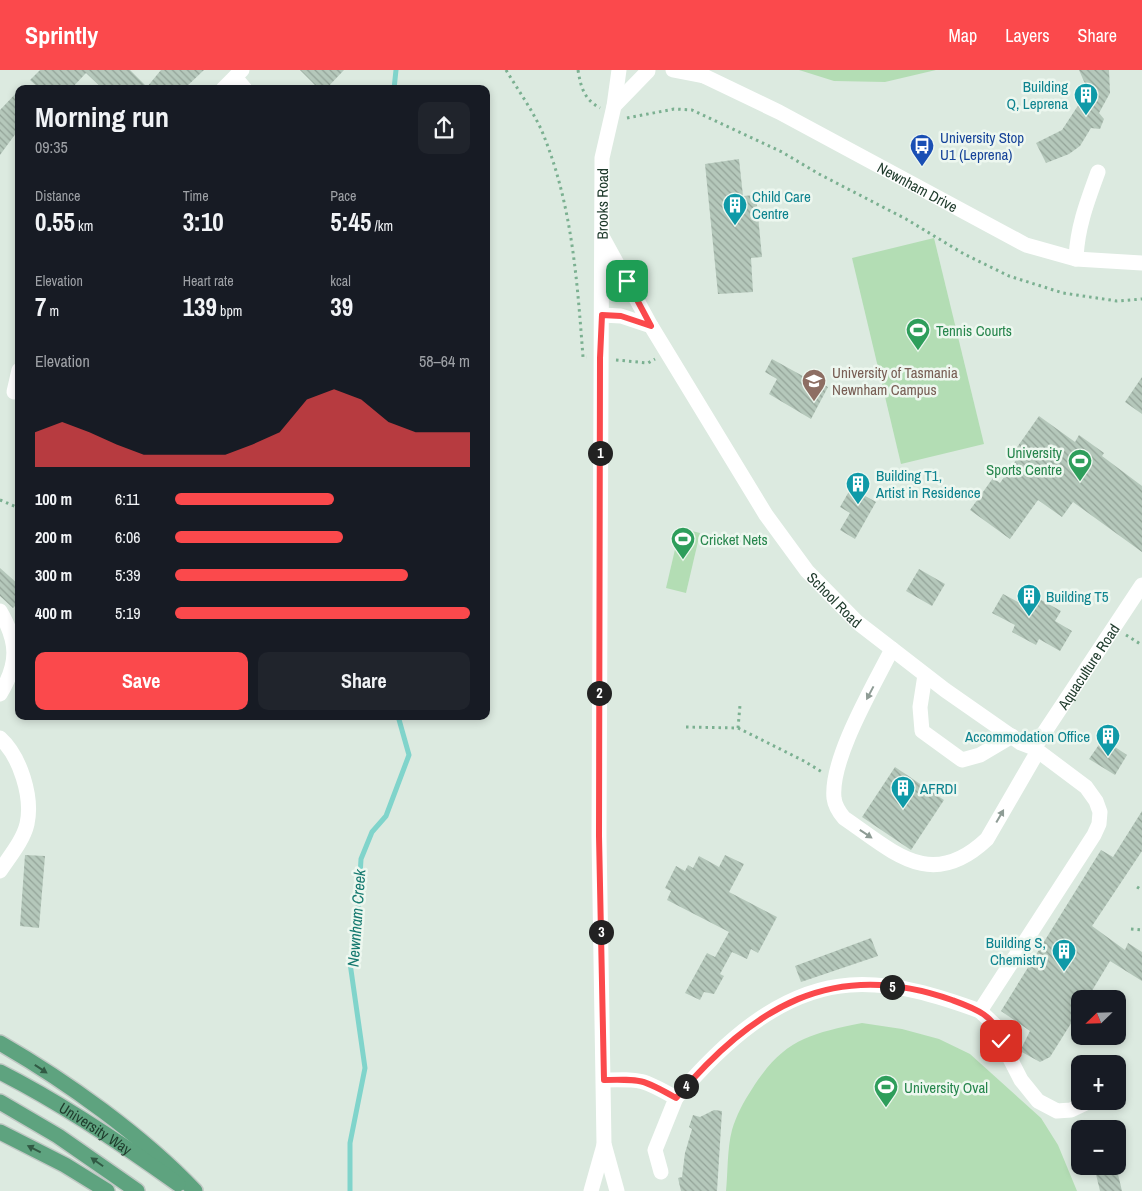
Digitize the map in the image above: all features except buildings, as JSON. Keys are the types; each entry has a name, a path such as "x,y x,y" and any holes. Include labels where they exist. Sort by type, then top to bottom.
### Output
{"main road":[{"path":"0,1043 61,1082 146,1145 195,1191"},
{"name":"University Way","path":"0,1072 39,1092 131,1150 187,1191"},
{"name":"University Way","path":"0,1102 58,1136 137,1191"},
{"path":"0,1132 65,1165 107,1191"}],"street":[{"name":"Brooks Road","path":"591,1191 604,1144 599,836 602,158 613,111 619,70"},
{"path":"632,70 649,70"},
{"path":"613,111 649,70"},
{"name":"Newnham Drive","path":"673,70 700,73 779,112 1026,245 1076,259 1142,263"},
{"path":"1076,259 1080,220 1098,172"},
{"name":"School Road","path":"602,236 651,326 766,515 785,542 833,599 925,674 1077,780 1096,801 1099,818 1094,835 980,1010"},
{"path":"602,315 621,316 651,326"},
{"path":"14,392 15,388"},
{"name":"Aquaculture Road","path":"892,649 853,724 842,754 834,797 837,810 844,818 913,863 928,865 946,863 976,849 987,839 1036,750 1142,585"},
{"path":"0,611 9,626 14,644 14,662 8,681 0,694"},
{"path":"925,674 920,708 922,731 962,760 980,755 1012,736"},
{"path":"0,738 14,755 20,770 28,808 27,824 21,838 0,871"},
{"path":"661,1172 655,1150 676,1098 702,1066 731,1040 770,1012 807,994 849,985 899,987 948,999 980,1010 999,1029 1001,1041 1021,1080 1038,1101 1057,1111 1071,1109"},
{"path":"604,1080 636,1079 646,1081 676,1098"},
{"name":"Brooks Road","path":"604,1144 617,1191"}],"path":[{"path":"506,70 532,112 558,176 569,219 584,357 648,363 667,352"},
{"path":"578,70 581,87 587,99 631,119 674,110 692,110 782,152 819,174 906,218 964,254 1009,276 1063,293 1117,301 1142,299"},
{"path":"0,500 15,506"},
{"path":"738,728 740,705"},
{"path":"686,727 738,728 804,760 836,782"},
{"path":"1137,887 1142,890"},
{"path":"1131,929 1142,930"}],"green space":[{"path":"799,70 936,70 885,82 834,81"},
{"name":"Tennis Courts","path":"934,238 984,444 901,464 852,258"},
{"name":"Cricket Nets","path":"680,528 700,533 686,593 666,588"},
{"name":"University Oval","path":"862,1023 902,1029 939,1039 970,1054 1041,1118 1058,1145 1077,1191 726,1191 728,1153 732,1130 743,1104 763,1073 786,1049 798,1042 826,1031"}],"waterway":[{"name":"Newnham Creek","path":"394,85 396,70"},
{"name":"Newnham Creek","path":"350,1191 350,1143 365,1068 350,963 358,909 361,859 372,832 386,816 409,755 399,720"}],"place":[{"name":"Building Q, Leprena","path":"1086,116"},
{"name":"University Stop U1 (Leprena)","path":"922,167"},
{"name":"Child Care Centre","path":"735,226"},
{"name":"Tennis Courts","path":"918,351"},
{"name":"University of Tasmania Newnham Campus","path":"814,402"},
{"name":"University Sports Centre","path":"1080,482"},
{"name":"Building T1, Artist in Residence","path":"858,505"},
{"name":"Cricket Nets","path":"683,560"},
{"name":"Building T5","path":"1029,617"},
{"name":"Accommodation Office","path":"1108,757"},
{"name":"AFRDI","path":"903,809"},
{"name":"Building S, Chemistry","path":"1064,972"},
{"name":"University Oval","path":"886,1108"}],"route":[{"path":"627,281 651,326 621,316 602,315 600,358 599,836 604,1080 636,1079 646,1081 676,1098 702,1066 731,1040 770,1012 807,994 849,985 899,987 948,999 980,1010 999,1029 1001,1041"}]}
